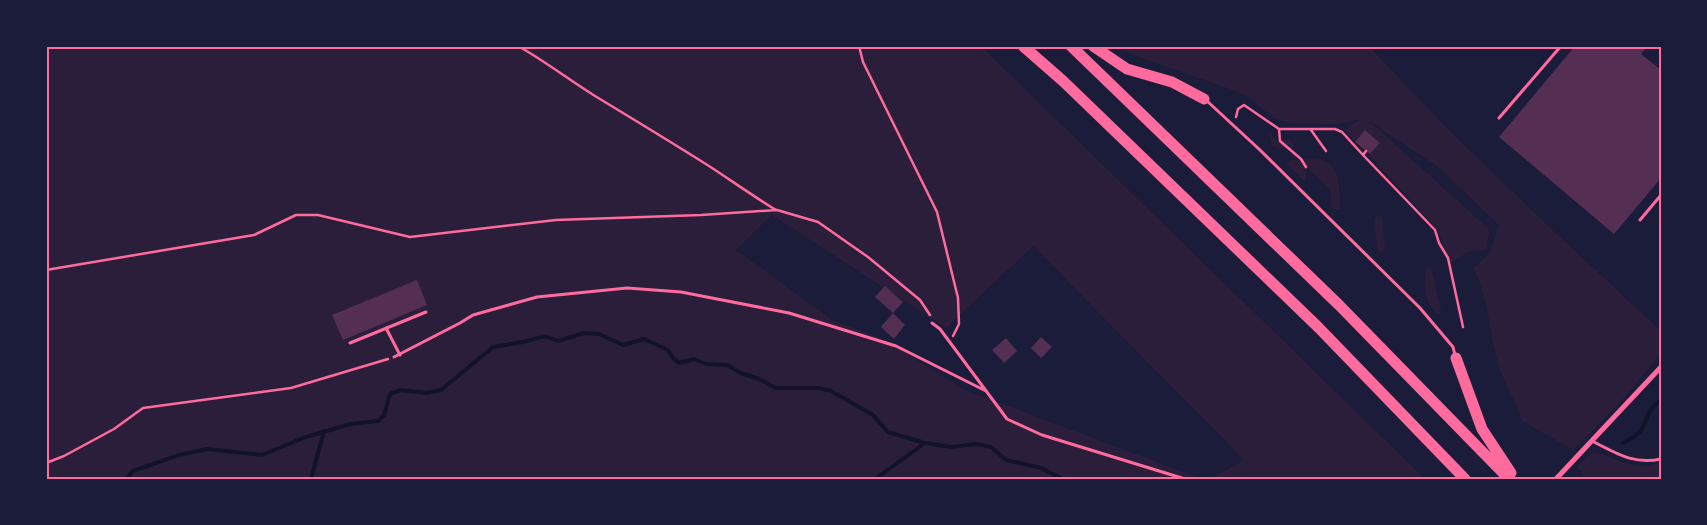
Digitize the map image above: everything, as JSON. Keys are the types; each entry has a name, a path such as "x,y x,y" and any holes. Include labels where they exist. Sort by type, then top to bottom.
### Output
{"highway":[{"path":"1023,46 1063,81 1320,328 1465,479"},
{"path":"1071,46 1339,305 1509,479"},
{"path":"1093,46 1126,69 1172,82 1204,99"},
{"path":"1456,358 1482,428 1514,479"}],"street":[{"path":"1556,479 1661,367"}],"lane":[{"path":"1499,118 1561,46"},
{"path":"1204,99 1420,308 1453,347 1456,358"},
{"path":"1640,220 1661,195"},
{"path":"394,357 473,315 537,297 627,288 681,292 789,313 896,346 986,391"},
{"path":"350,343 426,312"},
{"path":"932,323 940,329 1007,419 1042,436 1185,479"},
{"path":"386,328 400,355"},
{"path":"1592,441 1628,459 1641,461 1661,459"}],"path":[{"path":"518,46 718,172 750,195 777,210 818,222 868,257 920,300"},
{"path":"859,46 863,62 937,212 958,298 959,324 950,342"},
{"path":"1234,126 1238,109 1244,105 1279,129 1336,129 1342,132 1435,230 1439,243 1448,258 1463,327"},
{"path":"1279,129 1280,141 1306,167"},
{"path":"1311,130 1326,151"},
{"path":"1363,156 1366,151"},
{"path":"46,270 254,235 296,215 318,215 410,237 556,220 700,215 777,210"},
{"path":"46,463 64,456 114,429 143,408 291,388 394,357"}],"shaded area":[{"path":"46,46 981,46 1425,479 1211,479 1244,460 1033,246 946,328 772,215 736,250 834,321 884,339 963,389 1202,479 46,479"},
{"path":"1115,46 1369,46 1475,156 1661,331 1661,353 1619,404 1573,450 1521,420 1520,413 1499,366 1485,301 1473,268 1489,254 1499,225 1437,166 1369,121 1489,229 1487,249 1468,252 1451,263 1437,229 1369,156 1380,142 1365,131 1355,142 1344,130 1361,119 1337,124 1291,123 1272,117 1250,98 1230,89 1133,55"},
{"path":"1269,132 1277,141 1289,139 1296,147 1280,149 1272,146"},
{"path":"1312,158 1322,160 1334,169 1339,183 1340,209 1335,210 1331,207 1331,190 1307,168 1305,182 1286,163 1292,160"},
{"path":"1378,215 1382,217 1385,248 1383,253 1377,250 1374,219"},
{"path":"1431,267 1441,310 1440,313 1436,314 1429,304 1426,294 1425,270"},
{"path":"1593,452 1640,466 1661,462 1661,479 1586,479 1577,466"}],"building":[{"path":"1575,46 1648,46 1641,54 1661,70 1661,178 1614,234 1499,137"},
{"path":"1365,130 1380,143 1370,154 1355,142"},
{"path":"417,280 427,305 343,340 332,315"},
{"path":"885,286 903,302 893,313 875,297"},
{"path":"893,313 905,325 894,339 881,327"},
{"path":"1041,337 1052,347 1041,358 1031,348"},
{"path":"1006,338 1017,351 1004,363 992,350"}],"waterway":[{"path":"126,479 133,471 179,455 207,449 262,455 303,438 350,424 378,421 384,415 390,394 401,390 427,393 441,390 493,347 545,336 558,341 584,333 599,334 623,345 644,339 668,350 679,363 694,359 706,364 727,365 776,388 819,388 831,391 873,415 888,432 925,443 951,447 976,444 991,447 1006,460 1041,468 1063,479"},
{"path":"1623,443 1640,431 1650,411 1661,400"},
{"path":"311,479 324,431"},
{"path":"875,479 925,443"}]}
